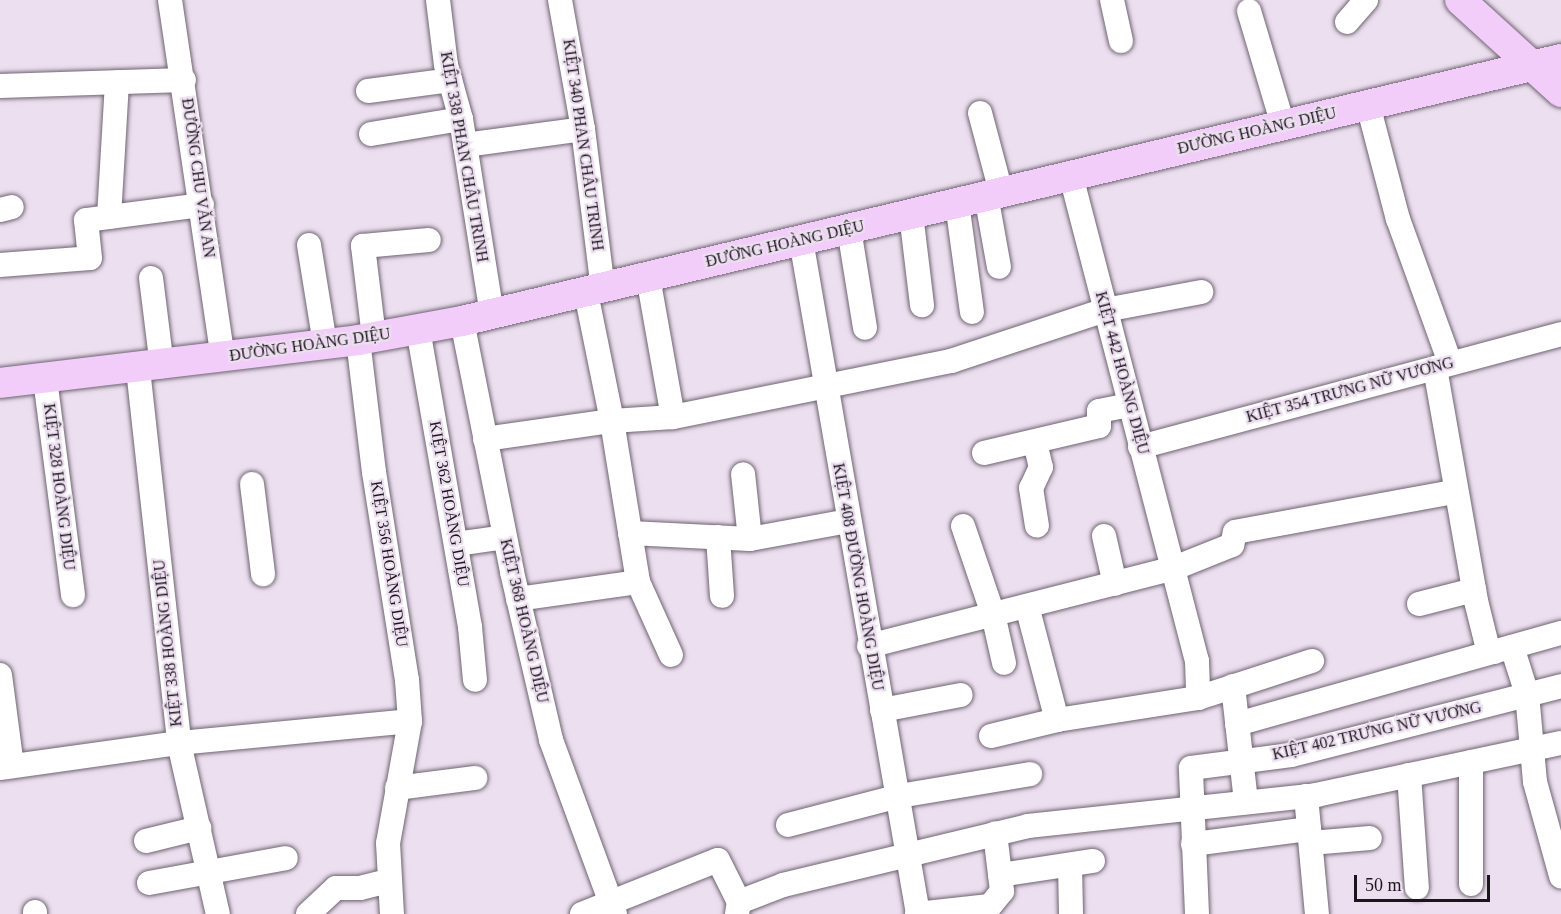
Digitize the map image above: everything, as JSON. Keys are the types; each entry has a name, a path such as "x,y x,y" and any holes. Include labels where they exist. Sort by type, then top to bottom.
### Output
{"main road":[{"path":"1460,0 1548,64 1561,93"},
{"name":"ĐƯỜNG HOÀNG DIỆU","path":"0,383 150,367 325,344 492,315 1283,125 1548,64"}],"street":[{"name":"ĐƯỜNG CHU VĂN AN","path":"170,0 184,80 223,357"},
{"name":"KIỆT 338 PHAN CHÂU TRINH","path":"438,0 450,80 461,119 492,315"},
{"name":"KIỆT 340 PHAN CHÂU TRINH","path":"560,0 583,129 595,291 612,421 638,582 671,655"},
{"path":"1113,0 1121,41"},
{"path":"1347,22 1366,0"},
{"path":"1249,11 1283,125"},
{"path":"0,86 184,80"},
{"path":"368,90 450,80"},
{"path":"109,217 117,82"},
{"path":"1368,105 1398,219 1443,365 1454,461 1454,492 1487,645 1503,650 1527,694 1534,749 1535,782 1561,876"},
{"path":"980,113 994,194 999,267"},
{"path":"371,134 461,119"},
{"path":"465,145 583,129"},
{"name":"KIỆT 442 HOÀNG DIỆU","path":"1071,176 1197,661 1198,698"},
{"path":"957,203 972,312"},
{"path":"0,265 90,258 86,220 202,205"},
{"path":"911,214 922,304"},
{"path":"849,229 865,328"},
{"name":"KIỆT 356 HOÀNG DIỆU","path":"392,914 388,881 388,843 410,721 407,680 374,472 363,246 429,240"},
{"name":"KIỆT 408 ĐƯỜNG HOÀNG DIỆU","path":"801,240 869,646 910,852 926,913"},
{"path":"309,245 325,344"},
{"path":"648,277 673,417"},
{"name":"KIỆT 338 HOÀNG DIỆU","path":"151,278 150,367 179,743 218,914"},
{"path":"485,439 612,421 673,417 825,384 951,361 1105,310 1201,292"},
{"name":"KIỆT 368 HOÀNG DIỆU","path":"462,321 518,599 551,740 613,909"},
{"name":"KIỆT 362 HOÀNG DIỆU","path":"418,329 456,544 475,680"},
{"name":"KIỆT 354 TRƯNG NỮ VƯƠNG","path":"1140,447 1561,334"},
{"name":"KIỆT 328 HOÀNG DIỆU","path":"45,379 73,595"},
{"path":"984,453 1099,426 1099,411 1129,405"},
{"path":"1035,442 1041,467 1030,488 1037,526"},
{"path":"743,474 750,539"},
{"path":"252,484 263,574"},
{"path":"869,646 1172,569 1232,545 1235,532 1454,492"},
{"path":"630,533 750,539 848,521"},
{"path":"963,526 993,614 1004,663"},
{"path":"1104,536 1115,584"},
{"path":"456,544 505,537"},
{"path":"718,537 722,596"},
{"path":"518,599 638,582"},
{"path":"1419,604 1474,590"},
{"path":"1027,606 1057,720"},
{"path":"1237,724 1561,633"},
{"path":"991,736 1057,720 1198,698 1312,661"},
{"path":"0,675 6,767 179,743 410,721"},
{"path":"1233,686 1246,802"},
{"name":"KIỆT 402 TRƯNG NỮ VƯƠNG","path":"1195,806 1191,768 1291,755 1561,686"},
{"path":"882,710 962,695"},
{"path":"582,914 613,909 718,860 738,908 783,885 995,833 1195,806 1306,796 1561,743"},
{"path":"1471,762 1471,884"},
{"path":"788,825 899,796 1030,774"},
{"path":"1409,775 1417,888"},
{"path":"397,788 475,778"},
{"path":"1306,796 1317,914"},
{"path":"1195,806 1197,914"},
{"path":"146,841 199,828"},
{"path":"926,913 992,910 1002,891 995,833"},
{"path":"1194,844 1310,836 1370,838"},
{"path":"149,883 286,858"},
{"path":"1000,875 1082,863 1071,914"},
{"path":"308,914 336,888 360,888 388,881"}]}
